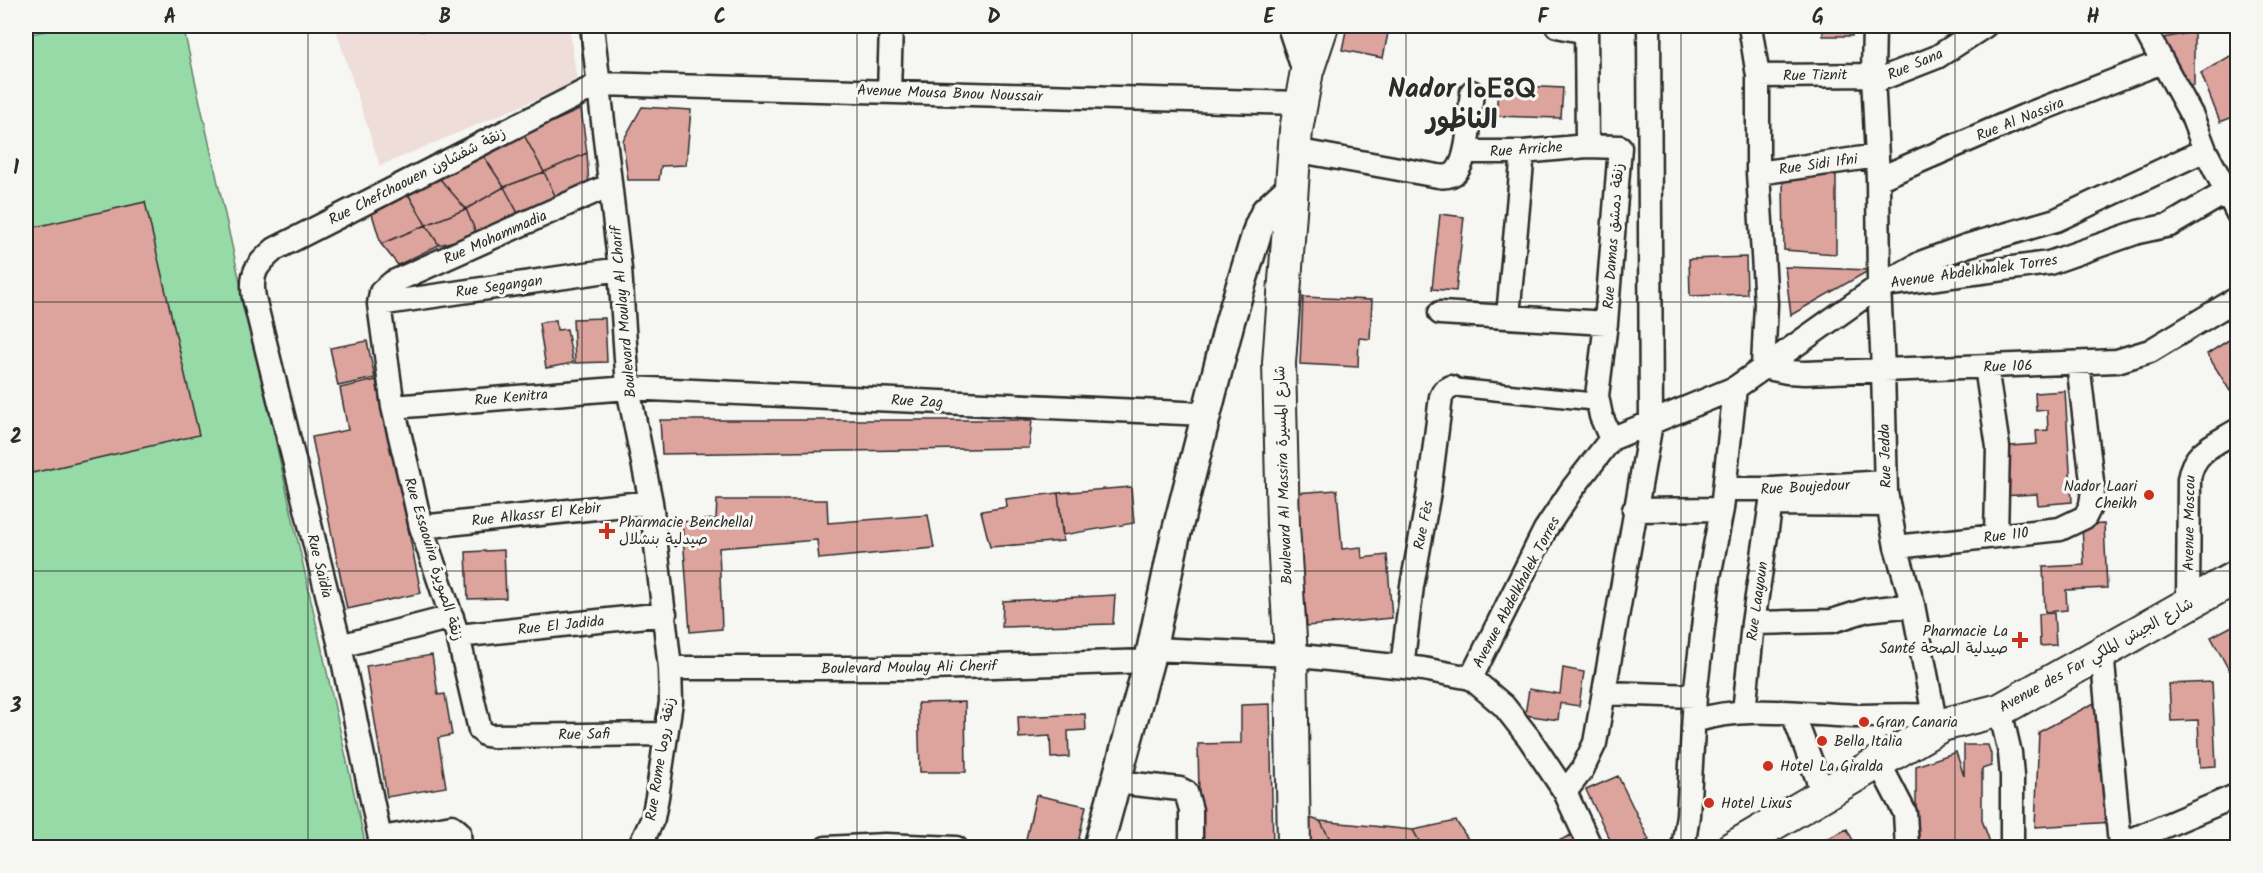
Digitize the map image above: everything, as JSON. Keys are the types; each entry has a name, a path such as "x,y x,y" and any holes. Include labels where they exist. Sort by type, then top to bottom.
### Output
{"main road":[{"name":"Boulevard Al Massira شارع المسيرة","path":"1294,848 1292,655 1283,525 1279,363 1294,150 1307,71 1322,26"},
{"name":"Avenue des Far شارع الجيش الملكي","path":"1744,844 1879,763 1938,720 2000,710 2238,576"}],"street":[{"name":"Boulevard Moulay Al Charif","path":"592,26 620,269 628,388 651,502 670,668"},
{"path":"890,92 891,26"},
{"path":"1292,26 1307,71"},
{"path":"1557,26 1586,29 1587,147"},
{"path":"1565,792 1588,759 1594,743 1605,693 1634,510 1651,423 1650,26"},
{"path":"1750,26 1758,76 1758,173 1766,304 1763,367"},
{"name":"Rue Jedda","path":"1874,26 1873,78 1887,505 1938,720"},
{"name":"Rue Sana","path":"1873,78 1936,57 1986,26"},
{"path":"2143,26 2192,116 2205,150 2231,188 2238,214"},
{"name":"Rue Al Nassira","path":"1878,178 2024,116 2162,62"},
{"name":"Rue Tiznit","path":"1758,76 1873,78"},
{"name":"Avenue Mousa Bnou Noussair","path":"599,84 1300,103"},
{"name":"Rue Chefchaouen زنقة شفشاون","path":"252,285 254,271 263,258 275,249 599,84"},
{"path":"1294,150 1438,176 1450,176 1456,173 1465,152 1472,92"},
{"name":"Rue Damas زنقة دمشق","path":"1587,147 1620,147 1598,402 1603,424 1611,439"},
{"name":"Rue Arriche","path":"1465,152 1523,152 1587,147"},
{"path":"1620,147 1651,150"},
{"name":"Avenue Abdelkhalek Torres","path":"1150,655 1292,655 1423,669 1471,678 1545,530 1611,439 1735,388 1879,286 1923,262 2056,220 2205,150"},
{"path":"1508,316 1523,152"},
{"name":"Rue Sidi Ifni","path":"1758,173 1877,156"},
{"name":"Rue Mohammadia","path":"380,298 393,282 610,185"},
{"path":"1098,848 1150,655 1175,538 1230,321 1259,226 1266,211 1291,188"},
{"name":"Avenue Abdelkhalek Torres","path":"1879,286 2049,263 2138,232 2170,225 2231,188"},
{"name":"Rue Segangan","path":"380,298 620,269"},
{"name":"Rue Saïdia","path":"252,285 340,646 382,843"},
{"name":"Rue Essaouira زنقة الصويرة","path":"380,298 393,406 421,527 455,626 480,730 486,735 502,736"},
{"name":"Rue 106","path":"1763,367 1805,373 2117,361 2150,351 2238,298"},
{"path":"1440,313 1606,323"},
{"name":"Rue 110","path":"1896,547 2060,529 2079,521 2089,512 2093,490 2078,363"},
{"path":"1986,367 1998,447 1996,536"},
{"path":"1451,387 1598,402"},
{"name":"Rue Fès","path":"1402,667 1441,397 1444,391 1451,387"},
{"name":"Rue Zag","path":"628,388 1206,414"},
{"name":"Rue Kenitra","path":"393,406 628,388"},
{"path":"1683,848 1688,815 1695,696 1709,577 1723,499 1735,388"},
{"name":"Avenue Moscou","path":"2188,604 2191,466 2201,453 2238,430"},
{"name":"Rue Boujedour","path":"1634,510 1723,499 1773,497 1885,482"},
{"path":"1773,497 1887,505"},
{"name":"Rue Laayoun","path":"1744,712 1753,623 1773,497"},
{"name":"Rue Alkassr El Kebir","path":"421,527 651,502"},
{"path":"1753,623 1832,621 1867,610 1912,605"},
{"name":"Rue El Jadida","path":"340,646 455,626 665,614"},
{"path":"2102,652 2120,845 2238,795"},
{"name":"Boulevard Moulay Ali Cherif","path":"670,668 930,668 1150,655"},
{"name":"Rue Rome زنقة روما","path":"639,848 653,818 671,702 670,668"},
{"path":"1471,678 1504,706 1529,738 1565,792 1591,848"},
{"path":"1605,693 1695,696"},
{"path":"2000,710 2011,764 2012,848"},
{"path":"1695,722 1720,714 1744,712 1938,720"},
{"path":"1793,714 1824,796"},
{"name":"Rue Safi","path":"502,736 665,734"},
{"path":"1879,763 1905,813 1908,848"},
{"path":"1115,782 1180,789 1186,792 1191,810 1191,848"},
{"path":"382,843 452,826 459,832 460,848"},
{"path":"826,848 885,845 956,848"}],"shaded area":[{"path":"335,26 569,26 577,82 380,166"}],"green space":[{"path":"70,26 183,26 366,847 26,847 26,35"}],"building":[{"path":"420,26 468,26 421,31"},
{"path":"1347,26 1388,33 1383,58 1342,50"},
{"path":"1823,26 1852,26 1852,36 1823,36"},
{"path":"2194,32 2194,86 2188,86 2163,38"},
{"path":"2237,52 2238,115 2220,122 2201,73"},
{"path":"1521,86 1563,88 1561,118 1496,116 1498,88 1521,89"},
{"path":"642,107 691,110 686,165 661,166 659,180 628,180 623,141"},
{"path":"581,109 587,153 544,172 524,135"},
{"path":"524,135 544,172 504,187 483,155"},
{"path":"587,153 589,187 558,202 544,172"},
{"path":"483,155 504,187 466,209 440,179"},
{"path":"544,172 558,202 519,215 504,187"},
{"path":"1836,175 1836,254 1784,250 1783,180"},
{"path":"440,179 466,209 426,225 408,194"},
{"path":"504,187 519,215 477,235 466,209"},
{"path":"408,194 426,225 381,244 372,214"},
{"path":"145,202 199,435 32,473 26,444 26,229"},
{"path":"466,209 477,235 439,245 426,225"},
{"path":"1440,214 1464,217 1456,291 1432,289"},
{"path":"426,225 439,245 398,265 381,244"},
{"path":"1746,257 1747,294 1690,296 1689,259"},
{"path":"1785,267 1870,270 1791,315"},
{"path":"1303,297 1372,300 1370,339 1359,338 1358,367 1300,364"},
{"path":"605,318 607,362 575,363 573,319"},
{"path":"556,320 557,330 567,329 573,363 546,368 539,323"},
{"path":"2238,334 2238,386 2230,391 2207,354"},
{"path":"367,341 375,378 338,386 330,348"},
{"path":"376,380 385,428 388,427 421,593 347,609 312,437 348,430 340,388"},
{"path":"2065,391 2072,502 2038,505 2037,494 2001,496 1998,447 2037,444 2036,431 2048,430 2047,410 2036,411 2035,393"},
{"path":"660,420 1032,420 1029,448 662,454"},
{"path":"1131,487 1134,523 1063,535 1058,493"},
{"path":"1337,490 1342,549 1361,547 1362,558 1387,555 1392,618 1307,626 1295,493"},
{"path":"1058,493 1063,541 990,547 981,511 1007,507 1006,499"},
{"path":"717,500 827,500 828,523 928,515 934,548 819,559 817,540 719,548 722,629 690,632 682,522 716,519"},
{"path":"2104,524 2107,588 2066,590 2067,610 2045,612 2043,567 2084,565 2082,525"},
{"path":"504,550 506,598 468,599 466,552"},
{"path":"1115,595 1113,624 1002,627 1003,601"},
{"path":"2054,613 2056,645 2040,646 2039,614"},
{"path":"2238,623 2238,665 2229,670 2211,637"},
{"path":"432,655 438,695 445,694 452,735 438,738 446,787 387,797 366,666"},
{"path":"1563,668 1584,672 1579,706 1560,703 1558,720 1525,715 1529,689 1560,694"},
{"path":"2212,682 2216,766 2200,767 2198,720 2171,721 2169,684"},
{"path":"2098,701 2114,822 2035,827 2039,732"},
{"path":"965,702 966,772 920,772 918,703"},
{"path":"1270,704 1273,848 1200,848 1198,744 1241,743 1241,705"},
{"path":"1085,714 1086,730 1068,731 1069,757 1051,758 1050,736 1019,738 1018,717"},
{"path":"1964,745 1988,745 1991,754 1991,766 1982,769 1982,820 1992,848 1916,848 1916,766 1956,752 1964,776"},
{"path":"1618,776 1649,840 1634,848 1614,848 1586,790"},
{"path":"1036,795 1086,806 1077,848 1024,848"},
{"path":"1306,817 1320,821 1335,848 1308,848"},
{"path":"1320,821 1413,830 1423,848 1335,848"},
{"path":"1456,821 1474,848 1423,848 1413,830"},
{"path":"1847,829 1857,848 1808,848"},
{"path":"1571,835 1577,848 1544,848"}],"place":[{"name":"Nador Laari Cheikh","path":"2149,495"},
{"name":"Pharmacie Benchellal صيدلية بنشلال","path":"607,531"},
{"name":"Pharmacie La Santé صيدلية الصحة","path":"2020,640"},
{"name":"Gran Canaria","path":"1864,722"},
{"name":"Bella Italia","path":"1822,741"},
{"name":"Hotel La Giralda","path":"1768,766"},
{"name":"Hotel Lixus","path":"1709,803"}],"district":[{"name":"Nador ⵏⴰⴹⵓⵕ الناظور","path":"1462,104"}]}
